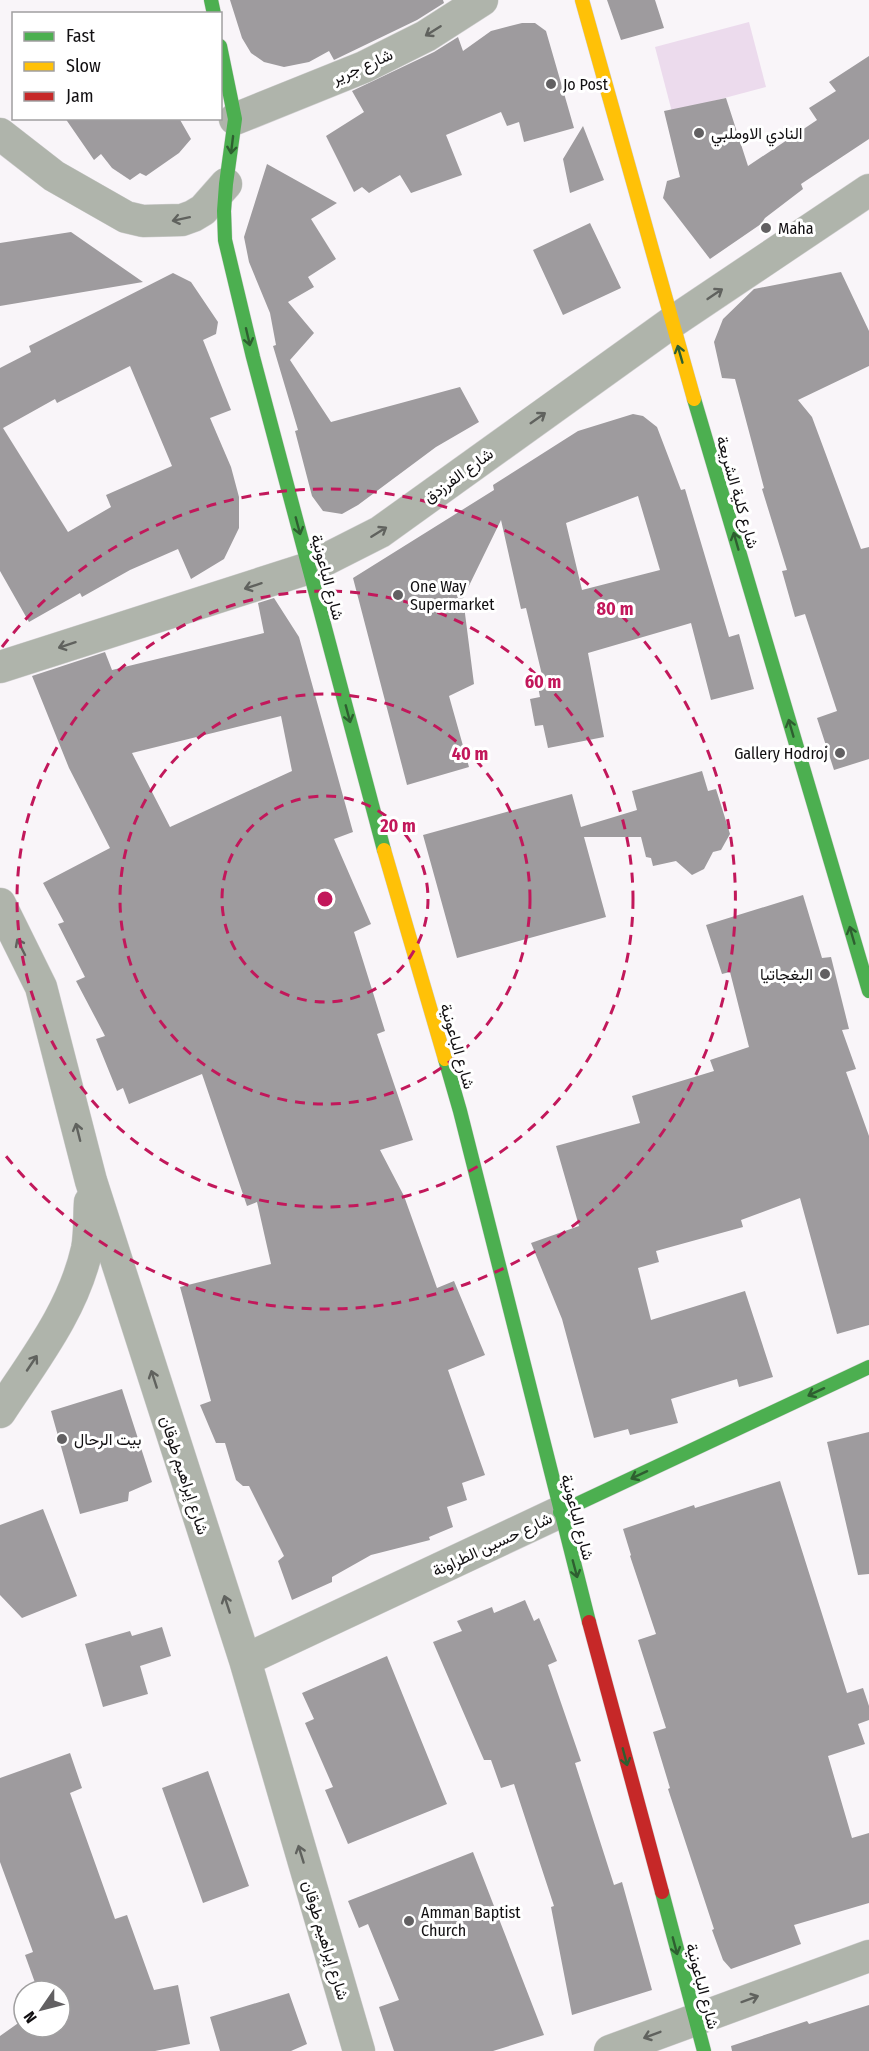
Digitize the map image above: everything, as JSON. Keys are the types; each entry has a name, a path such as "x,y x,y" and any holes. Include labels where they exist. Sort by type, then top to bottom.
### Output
{"street":[{"name":"شارع جرير","path":"235,119 364,67 426,36 482,0"},
{"name":"شارع كلية الشريعة","path":"582,0 671,323 869,991"},
{"name":"شارع الباعونية","path":"222,56 235,119 226,184 225,240 253,357 378,828 459,1111 560,1512 704,2051"},
{"path":"0,134 54,176 126,217 143,221 182,220 193,216 202,210 226,184"},
{"name":"شارع الفرزدق","path":"0,667 309,568 380,532 671,323 869,190"},
{"name":"شارع إبراهيم طوقان","path":"0,904 41,987 91,1181 245,1660 359,2051"},
{"path":"0,1412 61,1321 77,1282 88,1246 91,1181"},
{"name":"شارع حسين الطراونة","path":"245,1660 869,1367"},
{"path":"610,2051 869,1956"}],"shaded area":[{"path":"749,22 766,87 672,112 655,47"}],"building":[{"path":"230,0 443,0 444,3 417,20 334,60 329,51 309,62 284,67 264,62 251,53 242,38"},
{"path":"607,0 655,0 664,28 621,40"},
{"path":"522,23 535,23 546,31 574,128 524,142 519,122 507,126 501,112 446,135 462,175 411,193 400,175 369,193 362,187 354,192 326,136 364,112 352,91 434,52 458,37 463,51 491,31"},
{"path":"869,56 869,139 801,184 803,189 765,218 761,224 710,259 663,198 667,181 680,177 664,111 726,98 748,166 817,120 809,108 836,91 829,82"},
{"path":"66,120 180,120 191,139 179,153 146,176 140,173 130,180 112,168 101,154 94,160"},
{"path":"583,126 604,180 570,193 563,159"},
{"path":"267,164 337,203 311,219 336,259 308,277 314,287 288,302 314,333 290,360 331,422 460,387 479,422 436,447 358,505 342,514 323,511 312,496 295,431 298,430 273,346 276,345 270,313 249,262 244,237"},
{"path":"590,223 621,288 563,315 533,250"},
{"path":"71,232 143,282 0,306 0,243"},
{"path":"841,272 869,331 869,366 798,400 812,417 861,549 869,547 869,759 834,770 817,718 837,711 805,614 795,617 782,571 787,570 762,489 764,488 735,379 722,378 714,342 723,319 754,289"},
{"path":"173,273 191,282 218,322 216,334 203,340 231,410 210,418 231,467 239,497 239,528 224,559 191,579 178,549 130,570 82,597 80,593 29,622 0,571 0,368 31,352 29,346","holes":["130,366 172,466 106,495 111,507 68,532 3,428 55,399 57,403"]},
{"path":"633,414 643,416 657,427 681,490 685,489 729,637 739,634 754,689 711,700 691,623 588,653 604,737 548,748 543,725 535,726 530,699 540,697 536,676 542,675 526,608 521,609 501,520 463,598 474,684 449,696 469,767 407,785 353,578 494,490 493,485 578,431","holes":["638,496 660,570 582,590 566,523"]},
{"path":"274,598 299,637 353,832 334,839 371,924 354,932 385,1031 377,1034 413,1140 380,1150 404,1196 437,1288 454,1281 485,1355 448,1370 485,1475 462,1483 467,1500 447,1507 453,1527 429,1537 430,1540 371,1555 332,1577 332,1582 292,1600 278,1561 284,1556 249,1486 243,1486 236,1480 225,1443 216,1443 200,1405 211,1401 180,1287 271,1264 257,1202 247,1206 202,1074 129,1104 123,1088 117,1091 96,1039 105,1036 76,981 85,977 58,924 64,922 43,883 110,848 69,768 32,676 105,652 112,670 264,633 258,603","holes":["281,716 292,771 170,827 132,753"]},
{"path":"702,771 708,791 716,789 730,834 721,850 713,852 704,869 692,875 676,861 653,866 651,858 646,857 641,837 584,837 606,917 457,958 423,835 572,794 581,827 637,810 632,791"},
{"path":"803,895 822,958 831,957 849,1029 842,1030 856,1069 846,1072 869,1136 869,1325 837,1334 800,1198 741,1220 743,1227 656,1251 659,1262 638,1268 651,1320 745,1291 773,1377 739,1387 737,1379 671,1399 678,1423 630,1435 628,1429 594,1438 562,1319 531,1243 579,1226 556,1146 640,1123 632,1096 714,1071 710,1060 749,1047 730,972 722,974 706,925"},
{"path":"122,1389 152,1482 129,1492 128,1501 80,1514 51,1411"},
{"path":"869,1432 869,1574 858,1575 827,1442"},
{"path":"780,1481 847,1693 863,1688 869,1706 869,1720 858,1724 865,1744 828,1756 852,1838 869,1833 869,1903 794,1925 801,1944 731,1969 723,1960 712,1930 714,1929 668,1789 670,1788 653,1732 666,1728 638,1640 656,1634 623,1529 694,1505 695,1508"},
{"path":"43,1509 77,1596 22,1618 0,1595 0,1525"},
{"path":"525,1600 534,1621 539,1618 557,1661 548,1665 581,1761 575,1763 614,1885 622,1882 652,1990 572,2015 551,1907 554,1906 514,1784 501,1788 491,1760 484,1760 433,1642 462,1631 457,1621 492,1607 494,1613"},
{"path":"162,1627 171,1656 140,1666 148,1694 103,1707 85,1644 130,1631 132,1636"},
{"path":"387,1656 447,1804 348,1844 325,1790 333,1787 305,1723 314,1719 302,1693"},
{"path":"70,1753 82,1788 70,1793 115,1919 127,1915 154,1990 178,1985 190,2044 155,2051 0,2051 0,2036 12,2028 12,2039 72,2039 72,1979 34,1979 25,1955 33,1952 0,1862 0,1778"},
{"path":"208,1771 249,1886 203,1903 162,1788"},
{"path":"473,1852 544,2035 493,2051 394,2051 379,2007 399,2000 368,1924 359,1928 348,1901"},
{"path":"289,1993 307,2044 291,2051 220,2051 210,2017"},
{"path":"869,2005 869,2051 732,2051 731,2046 807,2021 809,2024"}],"traffic: fast":[{"path":"211,0 214,12"},
{"path":"222,56 235,119 226,184 225,240 253,357 384,850"},
{"path":"694,399 869,991"},
{"path":"445,1059 589,1622"},
{"path":"560,1512 869,1367"},
{"path":"662,1892 704,2051"}],"traffic: slow":[{"path":"582,0 694,399"},
{"path":"384,850 445,1059"}],"traffic: jam":[{"path":"589,1622 662,1892"}],"place":[{"name":"Jo Post","path":"551,84"},
{"name":"النادي الاوملبي","path":"699,133"},
{"name":"Maha","path":"766,228"},
{"name":"One Way Supermarket","path":"398,595"},
{"name":"Gallery Hodroj","path":"840,753"},
{"name":"البغجاتيا","path":"825,974"},
{"name":"بيت الرحال","path":"62,1439"},
{"name":"Amman Baptist Church","path":"409,1921"}]}
